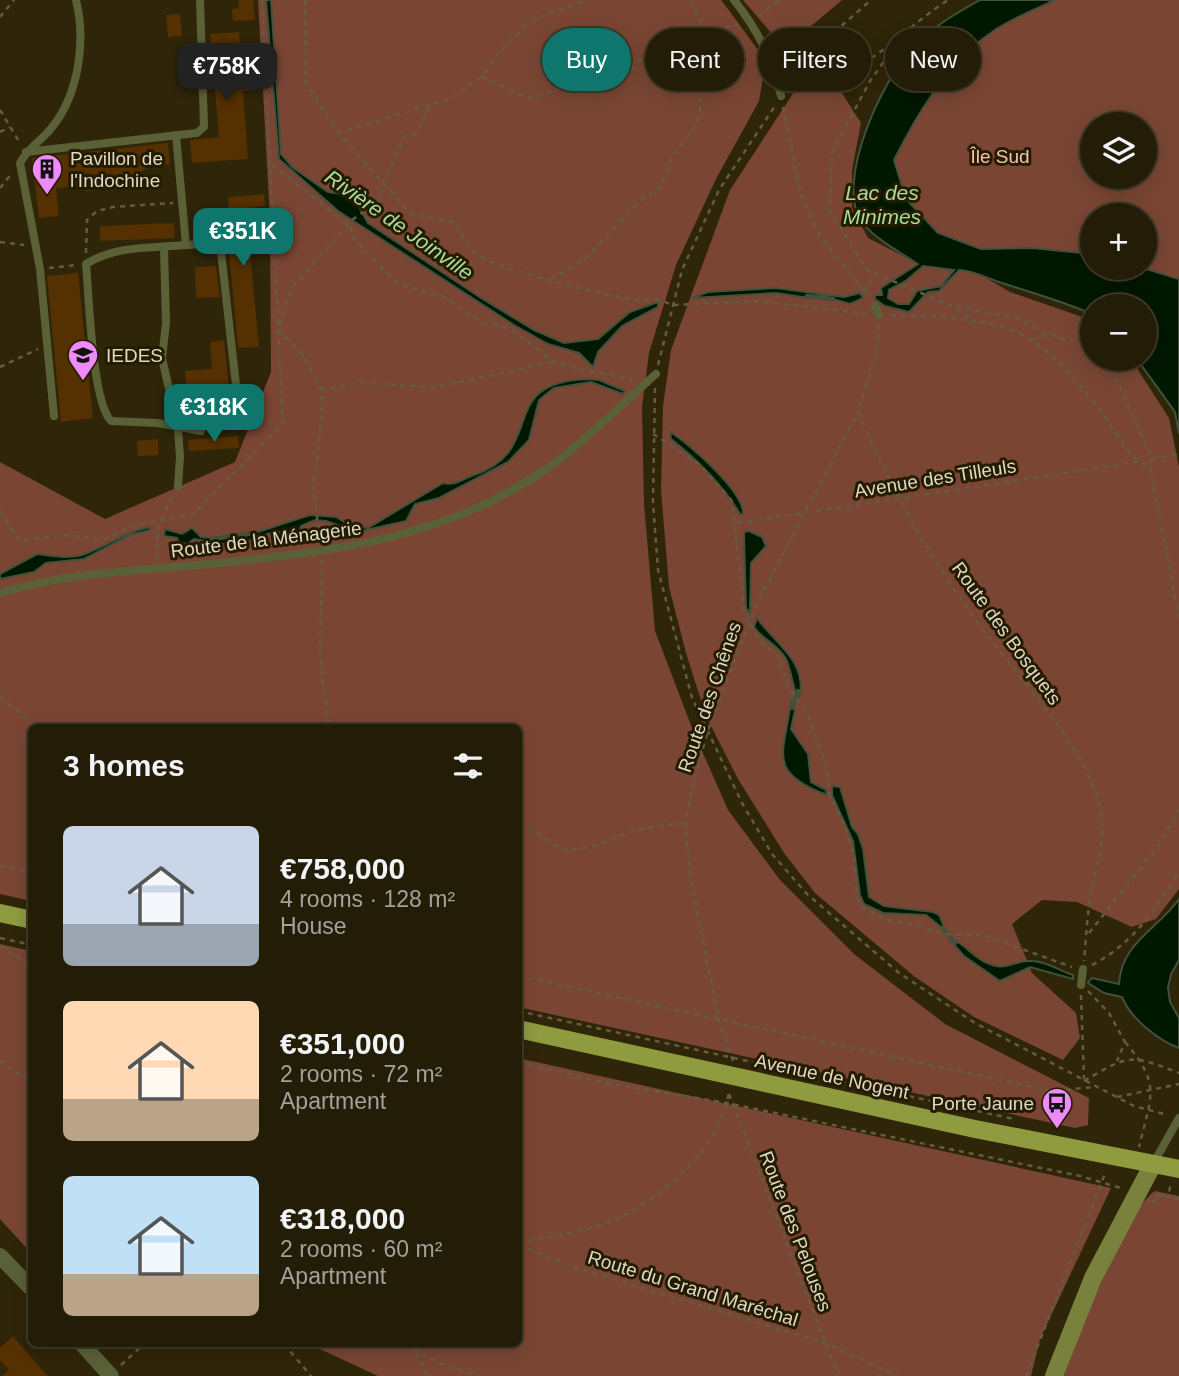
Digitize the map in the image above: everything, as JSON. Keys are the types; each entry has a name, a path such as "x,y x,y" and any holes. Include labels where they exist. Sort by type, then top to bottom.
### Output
{"main road":[{"path":"0,913 28,919"},
{"name":"Avenue de Nogent","path":"522,1030 731,1085 1156,1157 1175,1176"}],"street":[{"path":"1054,1376 1093,1278 1144,1197 1156,1157"},
{"path":"0,1256 28,1285"},
{"path":"85,1347 109,1376"}],"lane":[{"path":"54,416 40,269 20,163 26,152 52,128 72,90 81,33 76,0"},
{"path":"26,152 197,133 204,127 200,0"},
{"path":"734,0 752,22 773,60 781,96"},
{"path":"176,135 186,246"},
{"path":"201,431 178,429 158,423 111,421 104,414 97,379 86,264 116,250 220,243 237,394"},
{"path":"164,247 166,323 162,358 178,429 178,487"},
{"path":"875,306 878,315"},
{"name":"Route de la Ménagerie","path":"0,593 90,574 322,552 426,528 522,484 583,440 656,374"},
{"path":"1081,985 1082,970"},
{"path":"1156,1157 1179,1118"}],"path":[{"path":"0,17 14,0"},
{"path":"262,0 278,329 303,355 321,389"},
{"path":"305,0 306,83 338,133 411,215 455,222 473,251 494,262 582,290 636,300 660,298 671,304 758,301 810,310 974,322 1013,331 1031,340 1078,384 1138,463 1150,467"},
{"path":"338,133 452,98 482,77 499,52 527,25 542,16 587,0"},
{"path":"690,0 704,28"},
{"path":"724,28 752,22 779,0"},
{"path":"839,28 872,0"},
{"path":"913,28 948,0"},
{"path":"482,77 526,97 540,96 579,79 622,77 645,54"},
{"path":"885,60 870,80 832,152 830,211 867,270 890,282 918,289 952,306 974,322"},
{"path":"551,279 584,260 666,180 671,159 700,114 701,91"},
{"path":"785,91 719,190 682,270 671,304 656,374 652,433 658,570 691,698 741,803 772,853 807,894 899,973 975,1023 1095,1087 1147,1111 1179,1118"},
{"path":"781,96 801,195 820,236 865,292 874,274"},
{"path":"278,329 292,288 311,263 356,217 379,201 383,183 405,136 418,133 430,105"},
{"path":"0,110 26,152"},
{"path":"0,132 10,127"},
{"path":"272,165 350,226 354,239 389,278 398,284 443,296 484,323 512,329 554,362 581,370 630,378 637,391"},
{"path":"40,269 86,264 84,235 88,220 97,211 113,207 183,202"},
{"path":"0,242 35,246"},
{"path":"952,306 1016,318 1049,334 1080,344"},
{"path":"858,412 876,354 878,315"},
{"path":"1031,340 1049,334"},
{"path":"0,367 47,346"},
{"path":"329,724 320,654 322,552 313,486 323,418 322,390 361,383 436,387 554,362"},
{"path":"1114,371 1152,459 1150,467 1179,617"},
{"name":"Route des Bosquets","path":"858,412 897,497 971,614 1059,728 1090,778 1099,801 1103,833 1082,970"},
{"name":"Route des Chênes","path":"731,1085 733,1058 719,1021 691,880 685,823 707,733 748,624 785,548 858,412"},
{"path":"652,433 700,465 732,501 737,523 744,609 748,624 758,639 779,657 793,696 807,713 826,764 830,795 846,829 854,856 857,898 864,908 890,921 916,925 943,934 983,935 1061,965 1082,970 1121,947 1152,916 1179,872"},
{"path":"1152,459 1177,454"},
{"name":"Avenue des Tilleuls","path":"737,523 1138,463"},
{"path":"158,568 158,529 178,487"},
{"path":"0,697 34,724"},
{"path":"1087,935 1160,845 1179,809"},
{"path":"522,827 536,830 557,846 567,849 597,844 638,829 685,823"},
{"path":"0,866 28,871"},
{"path":"0,938 28,944"},
{"path":"0,946 28,964"},
{"path":"522,977 1052,1091 1095,1087"},
{"path":"1081,985 1084,1081"},
{"path":"1081,985 1102,1005 1149,1075 1153,1088 1139,1147"},
{"name":"Avenue de Nogent","path":"522,1012 1017,1120"},
{"path":"1118,1061 1125,1042"},
{"path":"1084,1081 1118,1061 1138,1057 1179,1073"},
{"path":"0,1061 28,1080"},
{"path":"522,1063 606,1083 727,1103 1102,1182 1144,1197 1179,1199"},
{"path":"1117,1097 1179,1084"},
{"path":"522,1243 621,1217 670,1184 705,1146 727,1103 731,1085"},
{"name":"Route des Pelouses","path":"731,1085 733,1105 822,1342 838,1376"},
{"path":"1127,1144 1139,1147 1156,1157"},
{"path":"1144,1197 1162,1197 1169,1191 1175,1176"},
{"path":"1026,1376 1102,1182"},
{"name":"Route du Grand Maréchal","path":"522,1246 579,1269 822,1342 898,1376"},
{"path":"109,1376 141,1347"},
{"path":"287,1347 311,1376"},
{"path":"409,1347 444,1365 479,1376"},
{"path":"413,1347 427,1376"}],"green space":[{"path":"258,0 721,0 742,28 645,28 645,91 744,91 744,31 758,50 758,91 761,91 759,101 716,179 676,265 649,353 642,407 644,504 655,631 692,728 728,810 780,880 854,954 945,1024 1089,1098 1088,1125 1075,1128 522,1008 522,724 28,724 28,900 0,894 0,462 105,519 235,462 271,372 270,219"},
{"path":"743,0 842,0 809,28 767,28"},
{"name":"Île Sud","path":"1055,0 1179,0 1179,279 1157,272 1157,203 1080,203 1080,253 1032,248 981,249 938,233 906,199 894,160 913,125 934,91 981,91 981,41 1014,19"},
{"path":"841,91 861,123 852,170 852,208 868,238 921,265 976,272 1010,292 1080,316 1080,371 1139,371 1169,418 1179,467 1179,889 1156,919 1132,927 1077,902 1042,900 1012,924 1032,973 1076,1013 1080,1038 1063,1060 974,1017 915,977 815,893 784,853 738,779 706,716 686,653 669,587 661,490 663,406 671,350 730,190 794,92"},
{"path":"0,944 28,950 28,1250 0,1219"},
{"path":"522,1059 1111,1188 1040,1339 1031,1376 378,1376 315,1347 522,1347"},
{"path":"1155,1191 1179,1196 1179,1376 1064,1376 1117,1248 1143,1203"}],"water":[{"path":"266,0 271,0 281,154 292,167 328,192 352,195 368,223 481,298 534,330 564,343 598,339 630,312 658,302 658,307 622,326 598,352 593,367 579,353 548,344 514,325 338,211 279,159"},
{"name":"Lac des Minimes","path":"980,0 1055,0 1014,19 981,40 981,28 935,28"},
{"name":"Lac des Minimes","path":"885,88 885,91 934,91 894,160 906,199 938,233 981,249 1032,248 1080,253 1080,280 1157,280 1157,272 1179,279 1179,434 1175,412 1146,371 1157,371 1157,294 1080,294 1080,309 969,271 959,270 939,291 928,292 909,312 885,306 875,299 875,295 882,295 881,288 918,264 874,234 862,222 855,205 854,183 858,159 875,108","holes":["923,266 954,270 941,286 917,291 909,304 898,304 888,298 889,290 907,280"]},
{"path":"776,288 844,297 860,293 863,298 850,304 819,295 809,298 776,293 692,298 708,292"},
{"path":"599,380 625,391 623,394 591,382 554,388 539,400 529,440 508,462 439,498 415,504 406,521 358,532 315,520 301,526 297,536 276,531 251,540 224,544 194,539 187,544 179,542 177,538 164,536 165,529 182,534 192,528 201,537 217,539 245,536 310,515 336,517 349,525 368,528 443,483 459,482 497,464 510,450 530,404 541,392 559,383"},
{"path":"670,432 702,457 726,482 741,505 743,514 740,514 709,474 671,439"},
{"path":"150,527 150,530 130,535 84,559 46,563 34,572 0,579 0,574 37,554 65,557 82,555 132,532"},
{"path":"749,531 762,537 766,546 751,563 750,613 746,608 744,537 744,532"},
{"path":"757,618 794,663 801,685 799,698 786,659 754,627"},
{"path":"791,701 795,710 791,729 808,754 811,782 826,790 827,795 794,778 787,769 783,747"},
{"path":"832,786 840,787 852,827 858,834 863,849 869,897 884,906 933,912 939,915 946,931 926,915 883,913 864,904 860,895 853,841 832,795"},
{"path":"1179,899 1179,960 1171,974 1168,988 1170,1002 1179,1018 1179,1048 1146,1028 1122,997 1104,993 1088,983 1092,978 1119,984 1121,970 1133,947"},
{"path":"949,939 993,965 1037,961 1073,975 1073,979 1030,967 1000,981 964,956"}],"building":[{"path":"238,0 253,0 255,20 233,21 232,9 239,8"},
{"path":"180,14 182,36 168,37 166,15"},
{"path":"239,32 242,71 255,70 256,90 243,91 248,159 192,163 190,140 219,137 210,34"},
{"path":"168,143 170,164 150,166 137,175 109,179 110,188 86,191 85,186 56,188 59,216 39,218 32,158"},
{"path":"264,194 265,206 246,208 259,347 238,348 225,208 229,207 228,197"},
{"path":"174,223 175,238 100,241 100,226"},
{"path":"216,266 220,297 196,298 195,267"},
{"path":"78,273 93,418 61,422 47,276"},
{"path":"224,340 231,408 188,412 185,371 212,369 210,342"},
{"path":"238,436 239,448 189,451 188,440"},
{"path":"158,439 158,455 138,456 137,441"},
{"path":"13,1336 48,1376 2,1376 9,1370 0,1360 0,1348"}],"waterway":[{"name":"Rivière de Joinville","path":"807,296 833,299"},
{"path":"211,539 254,533"},
{"path":"792,708 798,691"},
{"path":"943,928 955,943"}],"place":[{"name":"Pavillon de l'Indochine","path":"47,196"},
{"name":"IEDES","path":"83,382"},
{"name":"Porte Jaune","path":"1057,1130"}]}
